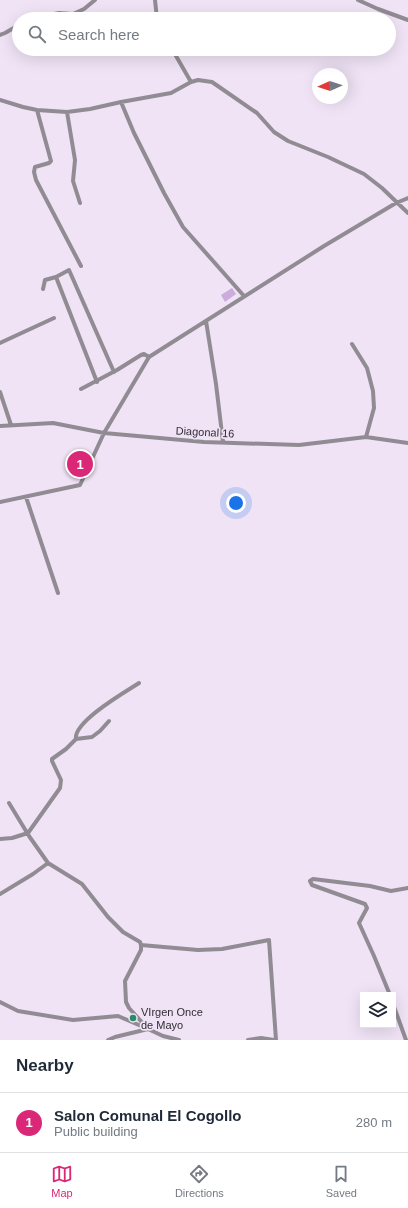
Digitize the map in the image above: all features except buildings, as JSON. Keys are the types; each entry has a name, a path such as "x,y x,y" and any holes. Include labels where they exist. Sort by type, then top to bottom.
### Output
{"street":[{"path":"77,12 84,9 95,0"},
{"path":"154,0 156,12"},
{"path":"358,0 384,12"},
{"path":"396,16 408,20"},
{"path":"0,35 12,29"},
{"path":"176,56 191,82"},
{"path":"0,100 37,110 67,112 90,110 121,102 171,93 191,82 198,80 212,82 257,113 274,132 288,141 328,157 364,174 382,188 408,214"},
{"path":"121,102 134,133 160,186 183,227 244,296"},
{"path":"37,110 51,161 35,167 34,172 36,180 81,266"},
{"path":"67,112 75,160 73,182 80,203"},
{"path":"0,502 80,485 104,434 149,357 324,246 396,203 408,198"},
{"path":"43,289 45,280 56,277 69,270 114,372"},
{"path":"56,277 97,382"},
{"path":"0,343 54,318"},
{"path":"206,321 223,442"},
{"path":"352,344 367,368 373,391 374,408 366,437"},
{"path":"81,389 114,372 140,354 144,354 149,357"},
{"path":"0,392 11,425"},
{"name":"Diagonal 16","path":"1,426 53,423 104,434 204,442 299,445 366,437 408,442"},
{"path":"26,497 58,593"},
{"path":"76,739 76,734 83,723 139,683"},
{"path":"0,839 12,838 28,833 60,788 61,780 52,758 66,749 76,739 92,737 109,721"},
{"path":"9,803 48,863 82,884 108,917 123,932 141,944 198,950 222,949 269,940 275,1040 261,1038 248,1040"},
{"path":"0,894 34,874 48,863"},
{"path":"389,992 359,923 367,908 365,904 312,885 310,881 313,879 370,886 391,891 408,888"},
{"path":"141,944 141,950 125,981 125,996 129,1008 148,1029"},
{"path":"0,1002 18,1011 73,1020 118,1016 163,1036 179,1040"},
{"path":"396,1012 406,1040"},
{"path":"108,1040 148,1029"}],"shaded area":[{"path":"232,288 236,294 225,302 221,295"}],"place":[{"name":"Salon Comunal El Cogollo","path":"80,464"},
{"name":"VIrgen Once de Mayo","path":"133,1018"}]}
